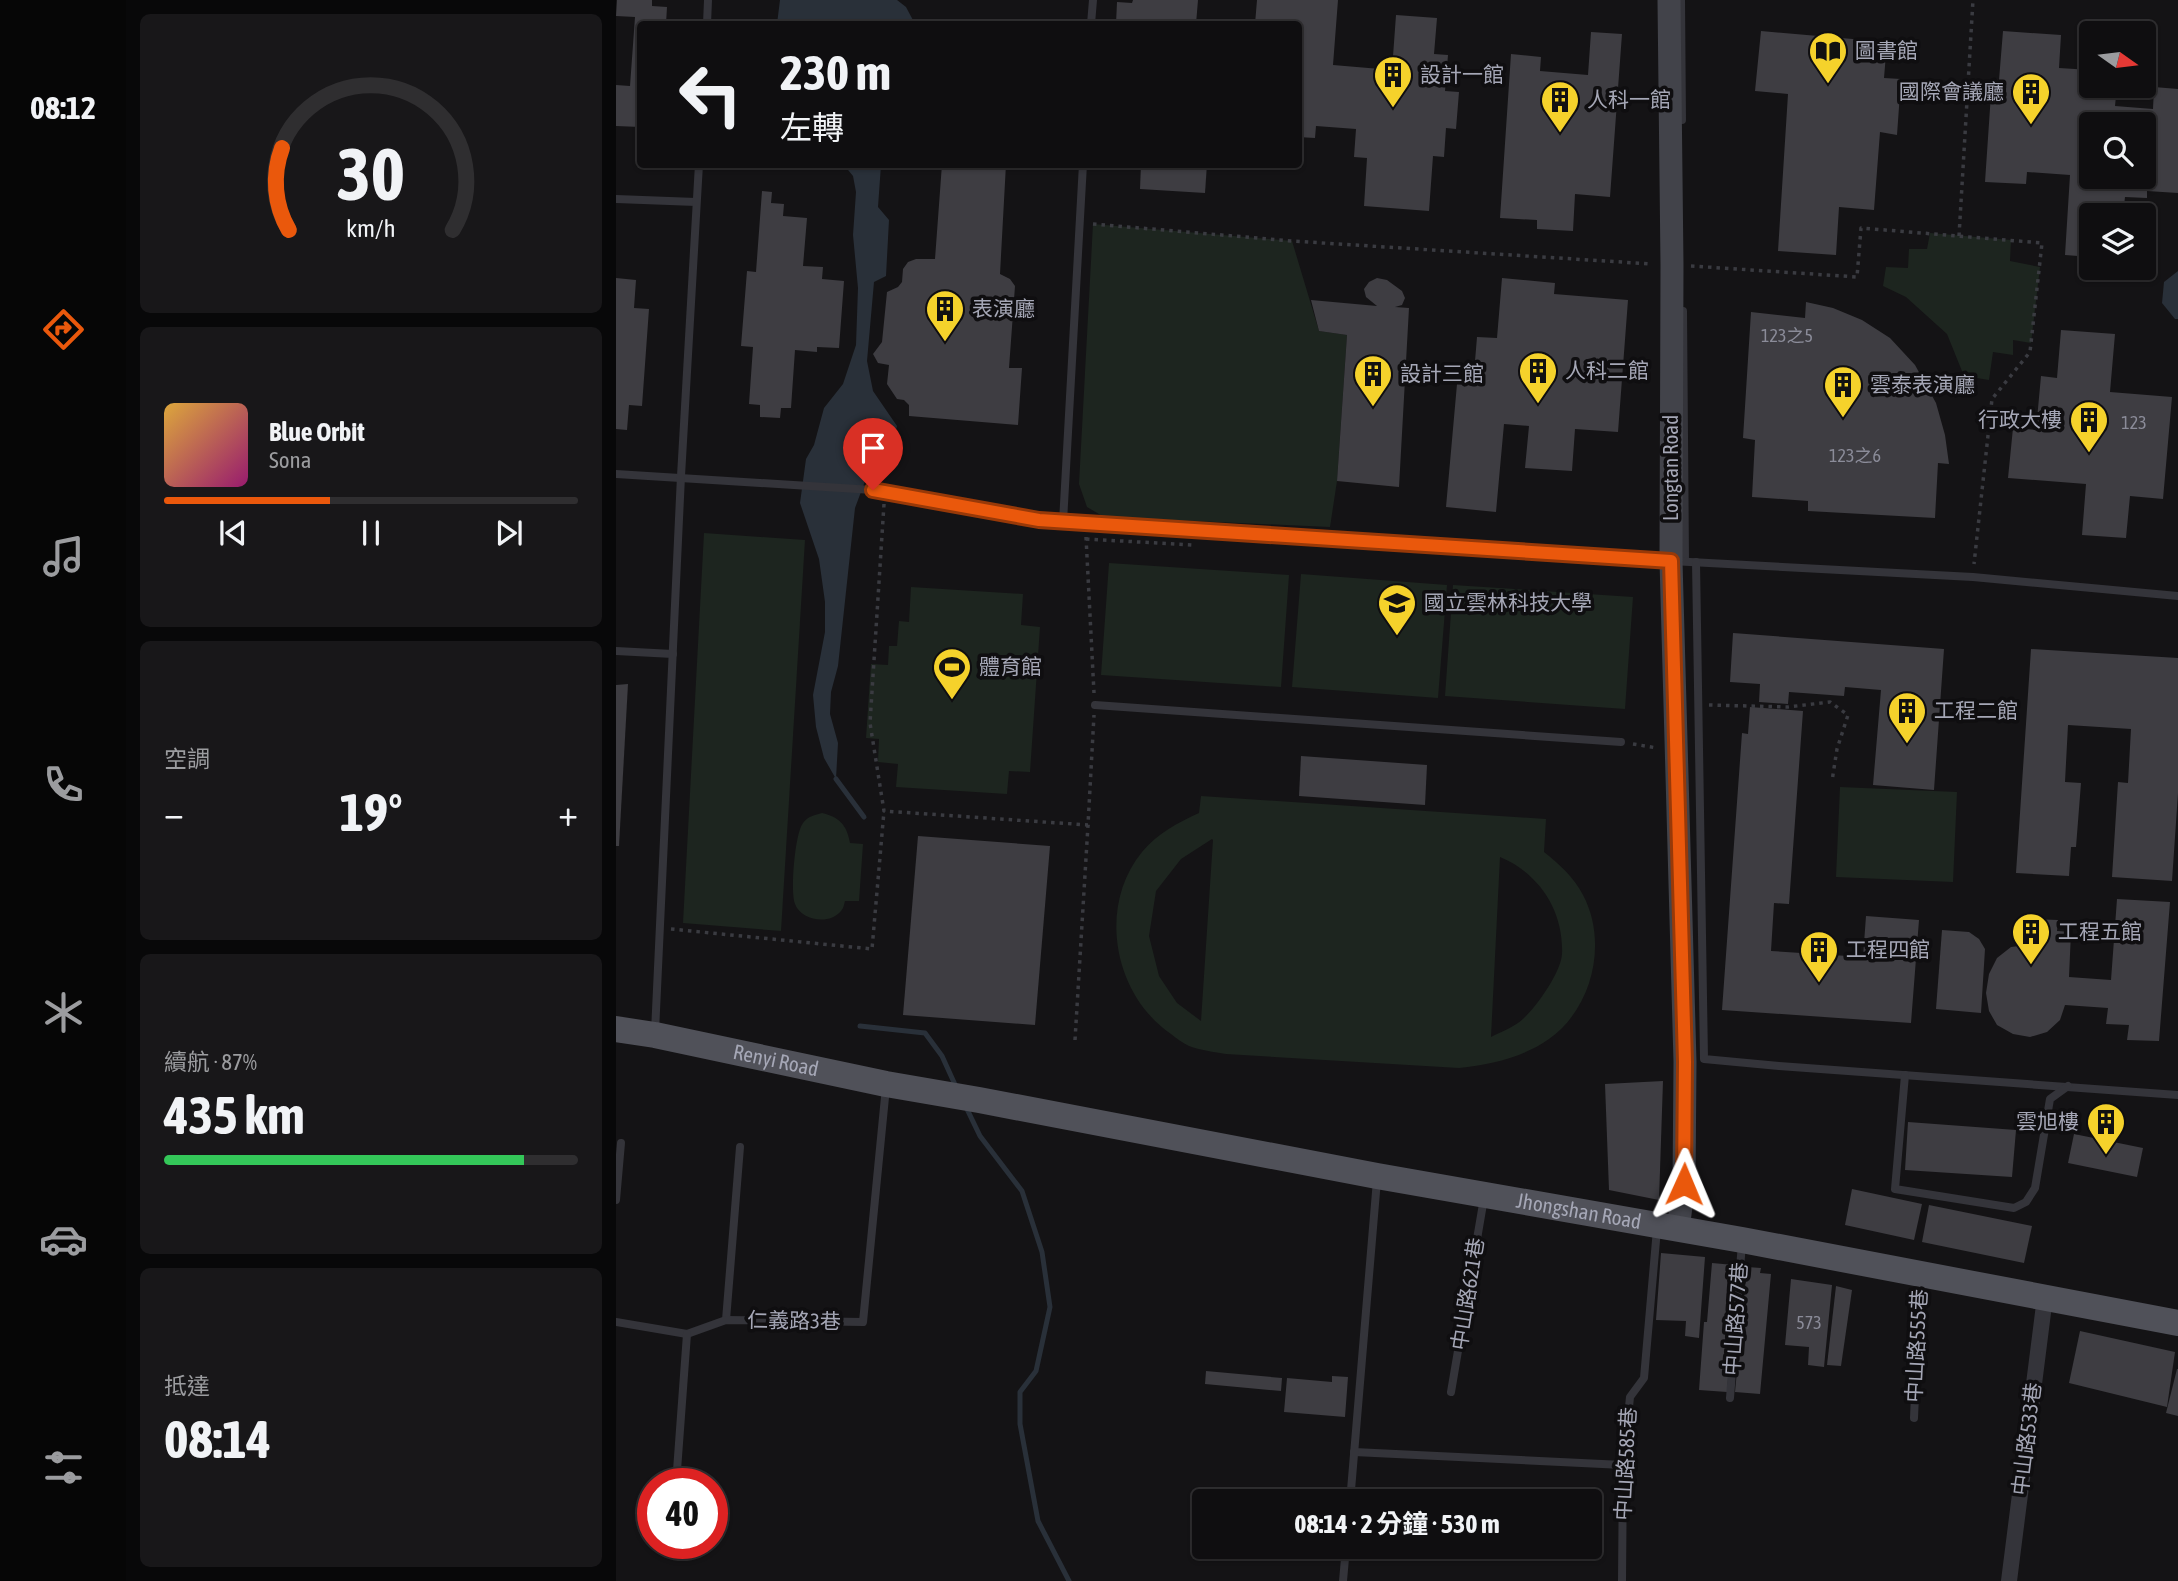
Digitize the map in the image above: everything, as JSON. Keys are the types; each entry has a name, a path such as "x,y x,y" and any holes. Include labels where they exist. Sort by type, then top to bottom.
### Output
{"main road":[{"name":"Renyi Road","path":"616,1030 655,1035 886,1084 979,1100"},
{"name":"Jhongshan Road","path":"979,1100 2178,1323"}],"street":[{"name":"Longtan Road","path":"1668,1228 1684,1184 1685,1062 1678,561 1681,266 1669,0"},
{"name":"中山路533巷","path":"2009,1581 2045,1297"}],"lane":[{"path":"707,21 708,0"},
{"path":"1091,21 1093,0"},
{"path":"1681,0 1682,123"},
{"path":"655,1035 681,476 699,168"},
{"path":"1063,522 1083,168"},
{"path":"616,200 696,202"},
{"path":"1678,561 1683,301"},
{"path":"616,474 681,476 885,491 1039,520 1087,524 1973,577 2178,596"},
{"path":"1696,562 1704,1059 2178,1095"},
{"path":"616,651 673,654"},
{"path":"1095,705 1621,742"},
{"path":"1905,1075 1895,1189 2014,1208 2026,1202 2035,1188 2050,1099 2068,1086"},
{"name":"仁義路3巷","path":"616,1322 687,1334 726,1320 863,1322 886,1084"},
{"path":"616,1200 621,1143"},
{"path":"726,1320 740,1147"},
{"path":"1351,1489 1377,1176"},
{"name":"中山路621巷","path":"1451,1392 1484,1195"},
{"name":"中山路585巷","path":"1622,1581 1623,1465 1630,1397 1643,1378 1668,1228"},
{"name":"中山路577巷","path":"1730,1398 1742,1240"},
{"name":"中山路555巷","path":"1914,1418 1920,1274"},
{"path":"677,1468 687,1334"},
{"path":"1354,1452 1623,1465"},
{"path":"1343,1581 1345,1559"}],"path":[{"path":"1959,236 1973,0"},
{"path":"1093,224 1292,241 1857,277 1861,228 2042,243 2029,352 1992,399 1973,577"},
{"path":"660,928 872,949 884,811 870,723 885,491"},
{"path":"1075,1040 1095,705 1087,524"},
{"path":"1708,705 1788,707 1830,702 1848,715 1837,750 1832,781"},
{"path":"1621,742 1658,749"},
{"path":"884,811 1088,825"}],"shaded area":[{"path":"780,0 897,0 906,7 913,21 777,21"},
{"path":"846,168 881,168 878,207 889,220 886,276 874,282 867,361 873,391 897,426 893,444 871,465 855,508 838,666 831,692 830,714 838,743 836,779 824,758 816,727 813,695 825,632 825,602 819,559 800,503 806,459 814,445 824,408 843,384 856,345 858,288 853,235 856,192 853,176"},
{"path":"1093,224 1292,241 1319,331 1347,335 1337,481 1330,527 1104,517 1087,507 1079,484"},
{"path":"1930,233 2011,240 2010,261 2040,267 2031,343 2013,340 2013,355 1993,352 1989,380 1964,376 1947,334 1906,297 1883,286 1886,267 1908,268 1909,249 1927,249"},
{"path":"2178,271 2178,319 2175,319 2162,303 2164,282"},
{"path":"704,533 805,540 781,931 683,923"},
{"path":"1109,563 1289,575 1281,687 1101,675"},
{"path":"1301,574 1447,585 1438,698 1292,687"},
{"path":"1453,585 1633,597 1625,709 1445,696"},
{"name":"體育館","path":"911,587 1023,594 1021,625 1040,627 1030,772 1009,771 1007,794 896,787 898,764 878,762 879,739 866,738 871,664 888,665 889,646 897,646 899,621 909,622"},
{"path":"1840,787 1957,792 1953,882 1836,877"},
{"path":"1201,796 1546,819 1544,852 1575,882 1591,913 1595,953 1586,992 1564,1026 1539,1046 1494,1062 1459,1068 1226,1054 1189,1046 1152,1017 1136,997 1125,974 1118,949 1116,923 1128,874 1142,852 1168,829 1199,813","holes":["1213,840 1201,1021 1177,1003 1159,976 1149,936 1156,891 1181,859","1500,857 1526,873 1546,895 1559,923 1562,954 1553,979 1529,1013 1517,1024 1491,1037"]},
{"path":"822,813 841,823 847,831 850,843 863,844 859,901 845,901 836,916 823,920 809,917 798,910 793,887 800,829 807,819"}],"building":[{"path":"617,0 652,0 652,6 667,7 666,21 637,21 637,127 616,126 616,85 630,86 635,17 616,16"},
{"path":"1133,0 1198,0 1196,21 1116,21 1117,2 1132,3"},
{"name":"設計一館","path":"1257,0 1338,0 1333,65 1392,70 1396,15 1437,18 1434,54 1448,55 1445,91 1459,92 1456,129 1446,128 1444,157 1433,156 1429,211 1364,206 1367,158 1354,157 1356,129 1316,126 1315,138 1302,137 1302,21 1255,21"},
{"path":"1761,31 1887,42 1884,78 1901,79 1897,135 1880,132 1874,210 1839,207 1836,255 1778,251 1788,94 1755,91"},
{"name":"國際會議廳","path":"2003,31 2061,35 2059,68 2079,69 2079,98 2116,98 2115,106 2153,109 2156,87 2178,89 2178,193 2147,191 2147,198 2125,197 2124,203 2079,203 2079,256 2065,255 2070,175 2027,172 2026,184 1985,182 1992,79 1999,80"},
{"name":"人科一館","path":"1591,32 1622,34 1610,197 1575,194 1573,231 1537,229 1537,220 1500,218 1511,54 1541,57 1540,71 1588,75"},
{"name":"表演廳","path":"942,168 1006,168 1000,274 1010,279 1015,286 1009,368 1022,368 1018,425 909,416 909,405 904,400 897,399 887,384 889,365 878,363 873,354 882,342 887,292 902,282 903,269 908,262 935,259"},
{"path":"1141,168 1207,168 1205,193 1140,189"},
{"path":"762,191 772,192 771,203 784,204 783,216 807,218 803,266 823,267 822,279 844,281 839,348 817,347 817,352 795,350 791,408 781,408 780,418 760,417 760,405 749,404 753,347 741,346 747,271 756,272"},
{"path":"616,278 636,280 634,308 649,309 642,406 629,405 627,430 616,429"},
{"name":"設計三館","path":"1377,278 1387,280 1402,291 1405,298 1402,305 1395,307 1409,308 1399,487 1337,481 1347,335 1319,331 1311,300 1377,306 1366,297 1364,289 1369,282"},
{"name":"人科二館","path":"1502,278 1555,283 1554,294 1628,300 1618,432 1575,429 1572,471 1525,468 1529,426 1504,424 1496,512 1446,507 1457,384 1473,385 1477,337 1497,338"},
{"name":"雲泰表演廳","path":"1806,302 1833,308 1862,320 1890,338 1915,365 1936,403 1945,435 1949,464 1938,463 1935,518 1808,511 1808,501 1752,497 1755,440 1743,438 1751,312 1805,318"},
{"name":"行政大樓","path":"2061,330 2115,334 2110,392 2172,397 2163,499 2130,496 2126,538 2082,535 2086,484 2008,478 2013,428 2036,430 2041,376 2057,378"},
{"name":"工程二館","path":"1733,633 1944,649 1934,790 1873,785 1881,690 1845,687 1844,696 1789,692 1788,704 1759,702 1760,684 1730,682"},
{"path":"2031,649 2178,658 2178,793 2172,881 2112,877 2118,782 2128,783 2131,729 2068,725 2065,782 2081,783 2076,847 2071,847 2069,876 2016,873"},
{"path":"628,684 619,846 616,846 616,685"},
{"path":"1750,707 1803,711 1789,904 1774,903 1771,951 1863,957 1866,916 1919,920 1911,1023 1722,1010 1742,733 1748,734"},
{"path":"1301,756 1427,765 1425,805 1299,796"},
{"path":"918,836 1050,846 1035,1025 903,1015"},
{"name":"工程五館","path":"2117,899 2170,902 2159,1041 2127,1040 2129,1025 2106,1024 2108,1008 2065,1005 2060,1020 2047,1032 2030,1037 2013,1034 1997,1025 1989,1011 1986,993 1989,974 1997,958 2011,947 2027,945 2029,919 2058,920 2057,931 2071,932 2069,977 2111,980"},
{"path":"1942,930 1969,932 1979,939 1985,949 1981,1013 1936,1009"},
{"path":"1663,1081 1659,1200 1609,1190 1605,1084"},
{"path":"1908,1122 2016,1130 2012,1177 1905,1170"},
{"name":"雲旭樓","path":"2074,1134 2143,1148 2137,1177 2068,1163"},
{"path":"1852,1189 1922,1204 1914,1240 1845,1225"},
{"path":"1929,1205 2032,1226 2024,1263 1922,1242"},
{"path":"1661,1253 1705,1257 1699,1338 1685,1336 1686,1321 1656,1320"},
{"path":"1712,1263 1734,1265 1731,1304 1734,1305 1727,1392 1699,1390"},
{"path":"1747,1267 1761,1268 1760,1273 1771,1274 1760,1394 1735,1392"},
{"path":"1791,1279 1832,1285 1824,1367 1808,1365 1809,1347 1785,1345"},
{"path":"1836,1286 1852,1290 1841,1366 1827,1365"},
{"path":"2080,1331 2175,1352 2167,1407 2069,1383"},
{"path":"2178,1369 2178,1416 2166,1413"},
{"path":"1206,1371 1282,1378 1281,1391 1205,1384"},
{"path":"1332,1376 1348,1377 1345,1417 1284,1412 1287,1378 1332,1382"}],"waterway":[{"path":"836,779 864,817"},
{"path":"860,1026 925,1033 942,1056 957,1089"},
{"path":"966,1107 980,1136 1022,1191 1042,1252 1050,1307 1036,1371 1020,1392 1020,1424 1038,1521 1069,1581"}],"place":[{"name":"圖書館","path":"1828,85"},
{"name":"設計一館","path":"1393,109"},
{"name":"國際會議廳","path":"2031,126"},
{"name":"人科一館","path":"1560,134"},
{"name":"表演廳","path":"945,343"},
{"name":"人科二館","path":"1538,405"},
{"name":"設計三館","path":"1373,408"},
{"name":"雲泰表演廳","path":"1843,419"},
{"name":"行政大樓","path":"2089,454"},
{"name":"國立雲林科技大學","path":"1397,637"},
{"name":"體育館","path":"952,701"},
{"name":"工程二館","path":"1907,745"},
{"name":"工程五館","path":"2031,966"},
{"name":"工程四館","path":"1819,984"},
{"name":"雲旭樓","path":"2106,1156"}],"route":[{"path":"873,490 1039,520 1671,561 1685,1062 1684,1184"}]}
